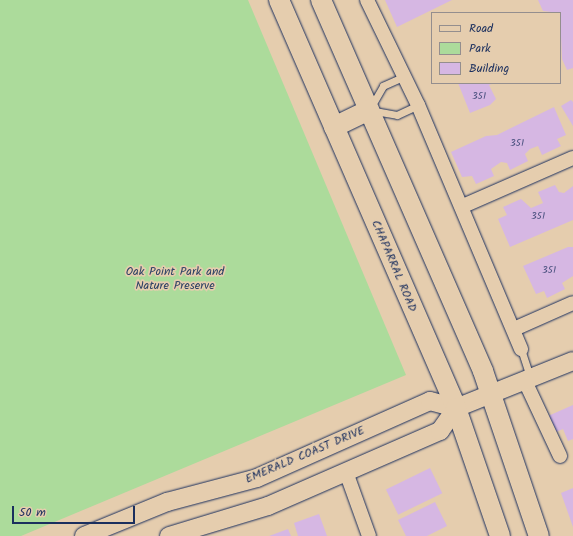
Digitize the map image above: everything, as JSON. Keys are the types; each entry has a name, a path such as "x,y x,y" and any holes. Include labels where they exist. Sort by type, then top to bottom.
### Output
{"main road":[{"name":"CHAPARRAL ROAD","path":"279,0 456,408 500,536"},
{"path":"321,0 492,393 539,536"},
{"path":"334,127 369,110"}],"street":[{"path":"367,0 405,76 463,206 521,349"},
{"path":"463,206 573,158"},
{"path":"514,329 573,303"},
{"path":"169,536 268,506 440,431 456,408 527,378 573,361"},
{"path":"527,378 560,456"},
{"name":"EMERALD COAST DRIVE","path":"84,536 167,502 257,478 430,402 456,408"},
{"path":"346,472 369,536"}],"lane":[{"path":"405,76 383,86 369,110 397,115 418,105"},
{"path":"521,349 527,378"}],"green space":[{"name":"Oak Point Park and Nature Preserve","path":"0,0 248,0 406,375 21,536 0,536"}],"building":[{"path":"385,0 452,0 397,27"},
{"path":"538,0 573,0 573,68 567,70 562,59 561,12 543,11"},
{"path":"458,84 492,84 489,85 496,99 490,105 470,113"},
{"path":"571,100 573,102 573,126 561,106"},
{"path":"554,107 566,135 557,139 561,146 542,155 538,146 530,149 525,154 528,161 510,170 507,163 501,162 491,169 494,176 476,184 472,176 462,177 451,152 486,136 497,135"},
{"path":"555,185 559,192 564,193 573,186 573,220 510,247 498,219 507,215 503,207 521,199 531,208 543,203 538,192"},
{"path":"568,247 573,247 573,276 562,283 565,289 547,298 544,291 536,294 523,266"},
{"path":"573,405 573,439 568,441 563,429 556,432 548,416"},
{"path":"430,468 442,493 398,515 386,489"},
{"path":"573,488 573,527 561,493"},
{"path":"435,502 447,526 427,536 406,536 398,520"},
{"path":"319,514 327,536 298,536 294,523"},
{"path":"288,529 291,536 269,536"}]}
